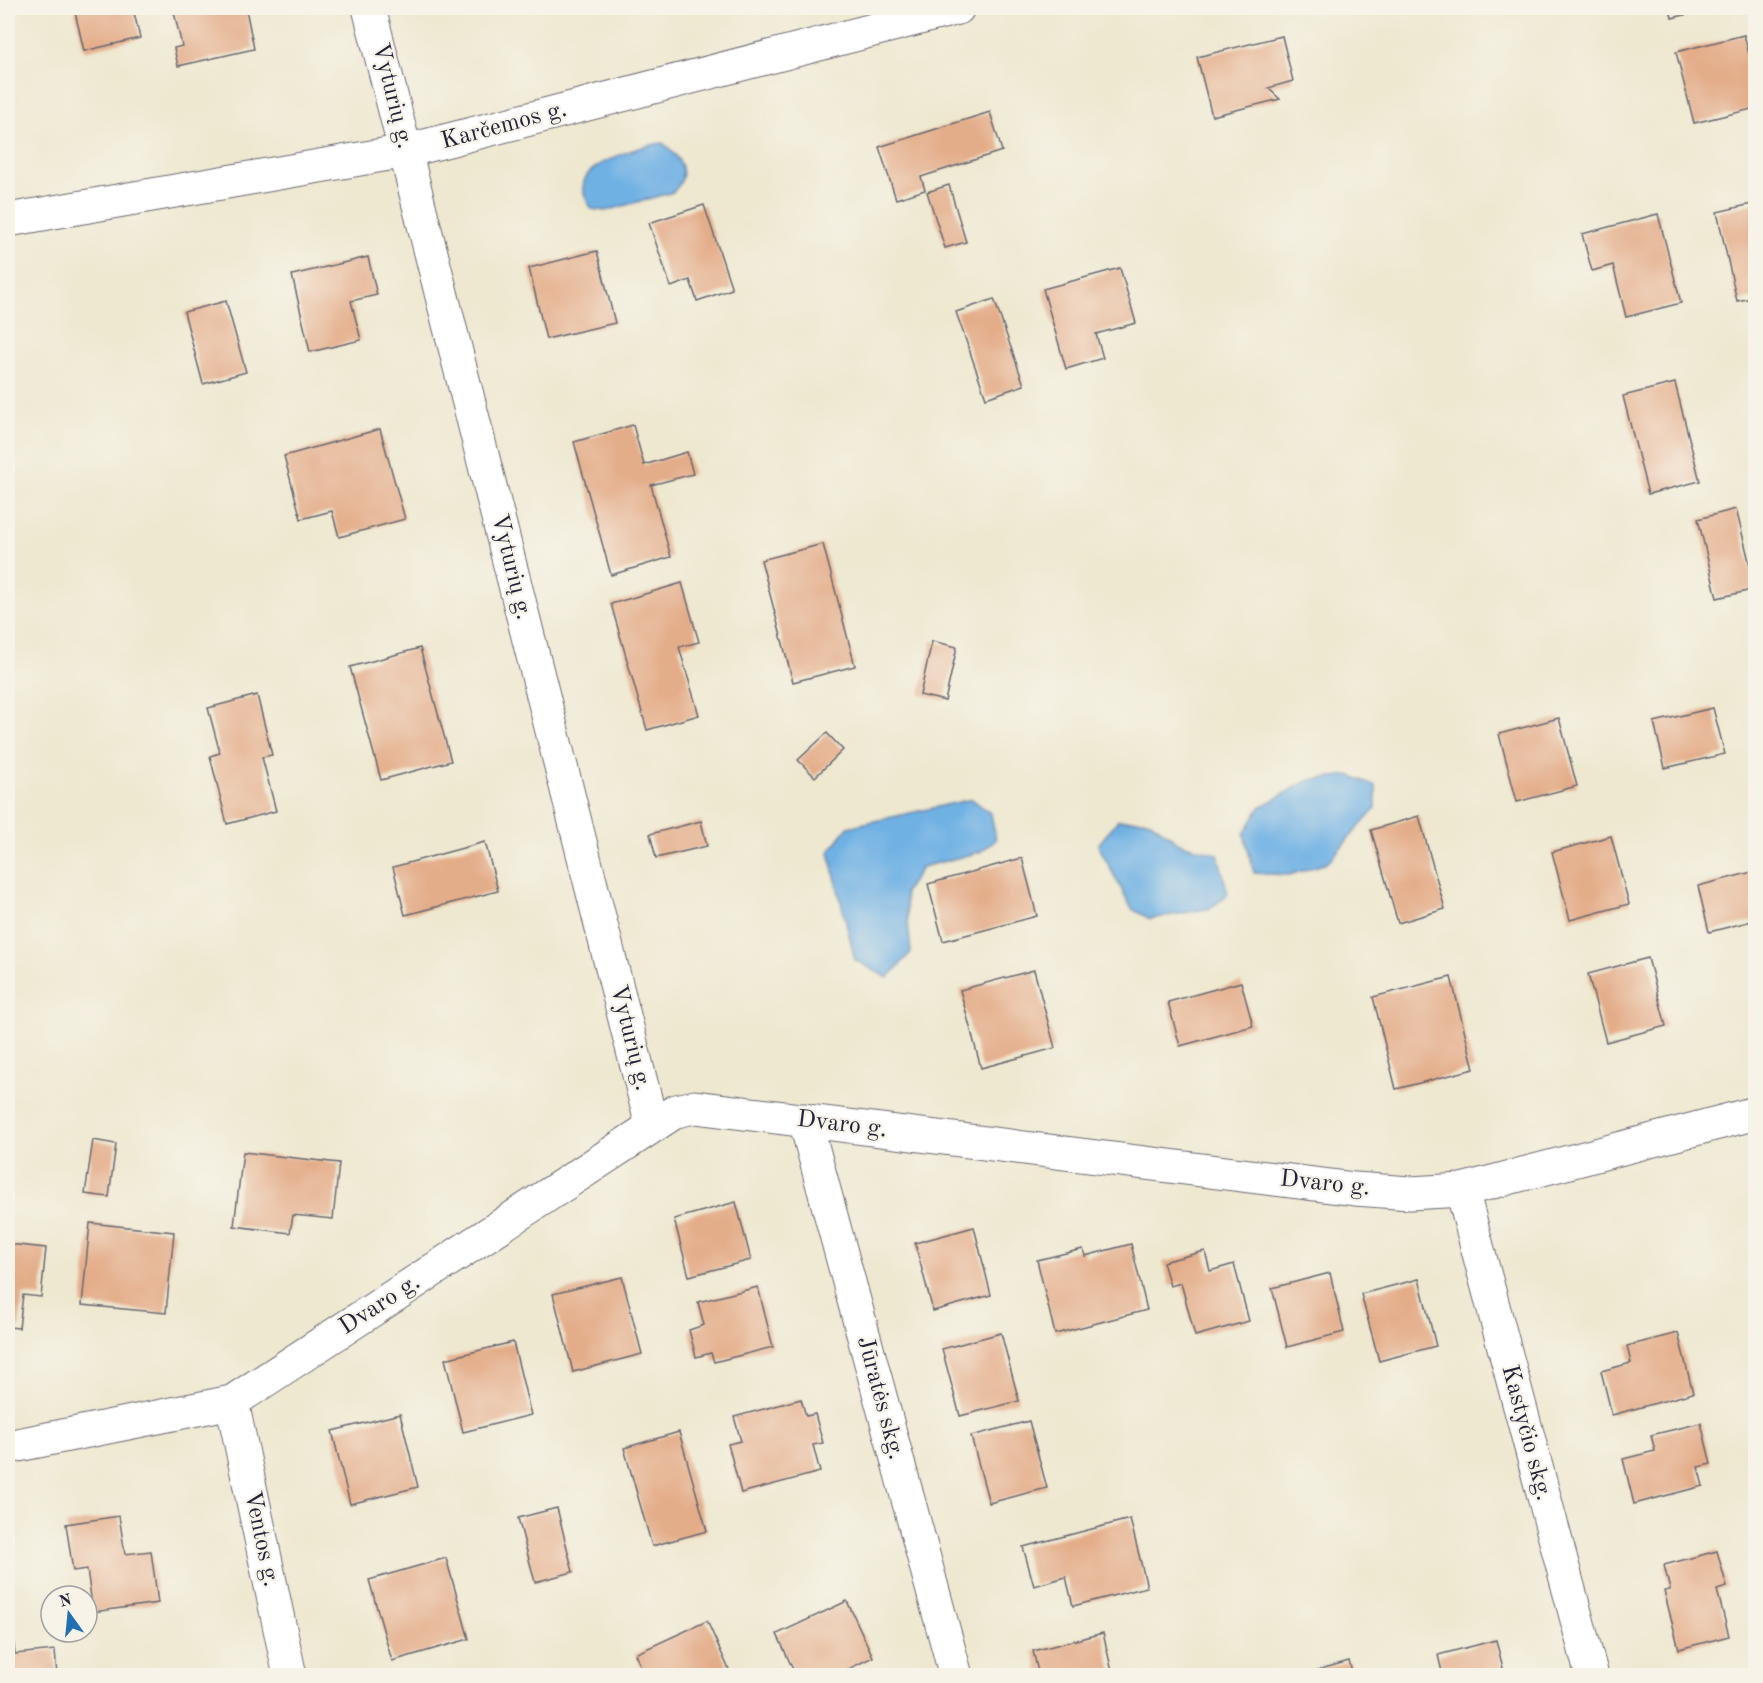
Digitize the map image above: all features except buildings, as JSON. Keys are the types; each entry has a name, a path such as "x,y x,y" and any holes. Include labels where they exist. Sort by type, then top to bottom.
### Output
{"street":[{"name":"Vyturių g.","path":"369,8 652,1126"},
{"name":"Karčemos g.","path":"8,220 406,151 958,8"},
{"name":"Dvaro g.","path":"8,1447 232,1402 652,1126 676,1111 695,1107 1355,1189 1410,1192 1462,1190 1755,1113"},
{"name":"Jūratės skg.","path":"805,1120 956,1676"},
{"name":"Kastyčio skg.","path":"1462,1190 1592,1676"},
{"name":"Ventos g.","path":"232,1402 290,1676"}],"water":[{"path":"663,143 682,166 682,179 673,192 605,211 592,209 583,187 588,174 602,163 623,154 645,146"},
{"path":"1349,775 1376,786 1376,808 1327,863 1289,875 1254,873 1244,834 1260,807 1309,780"},
{"path":"972,799 991,814 996,840 980,852 922,867 905,892 911,952 888,978 855,960 829,852 848,827"},
{"path":"1118,820 1148,820 1181,844 1218,854 1228,894 1211,908 1150,919 1132,909 1098,845"}]}
